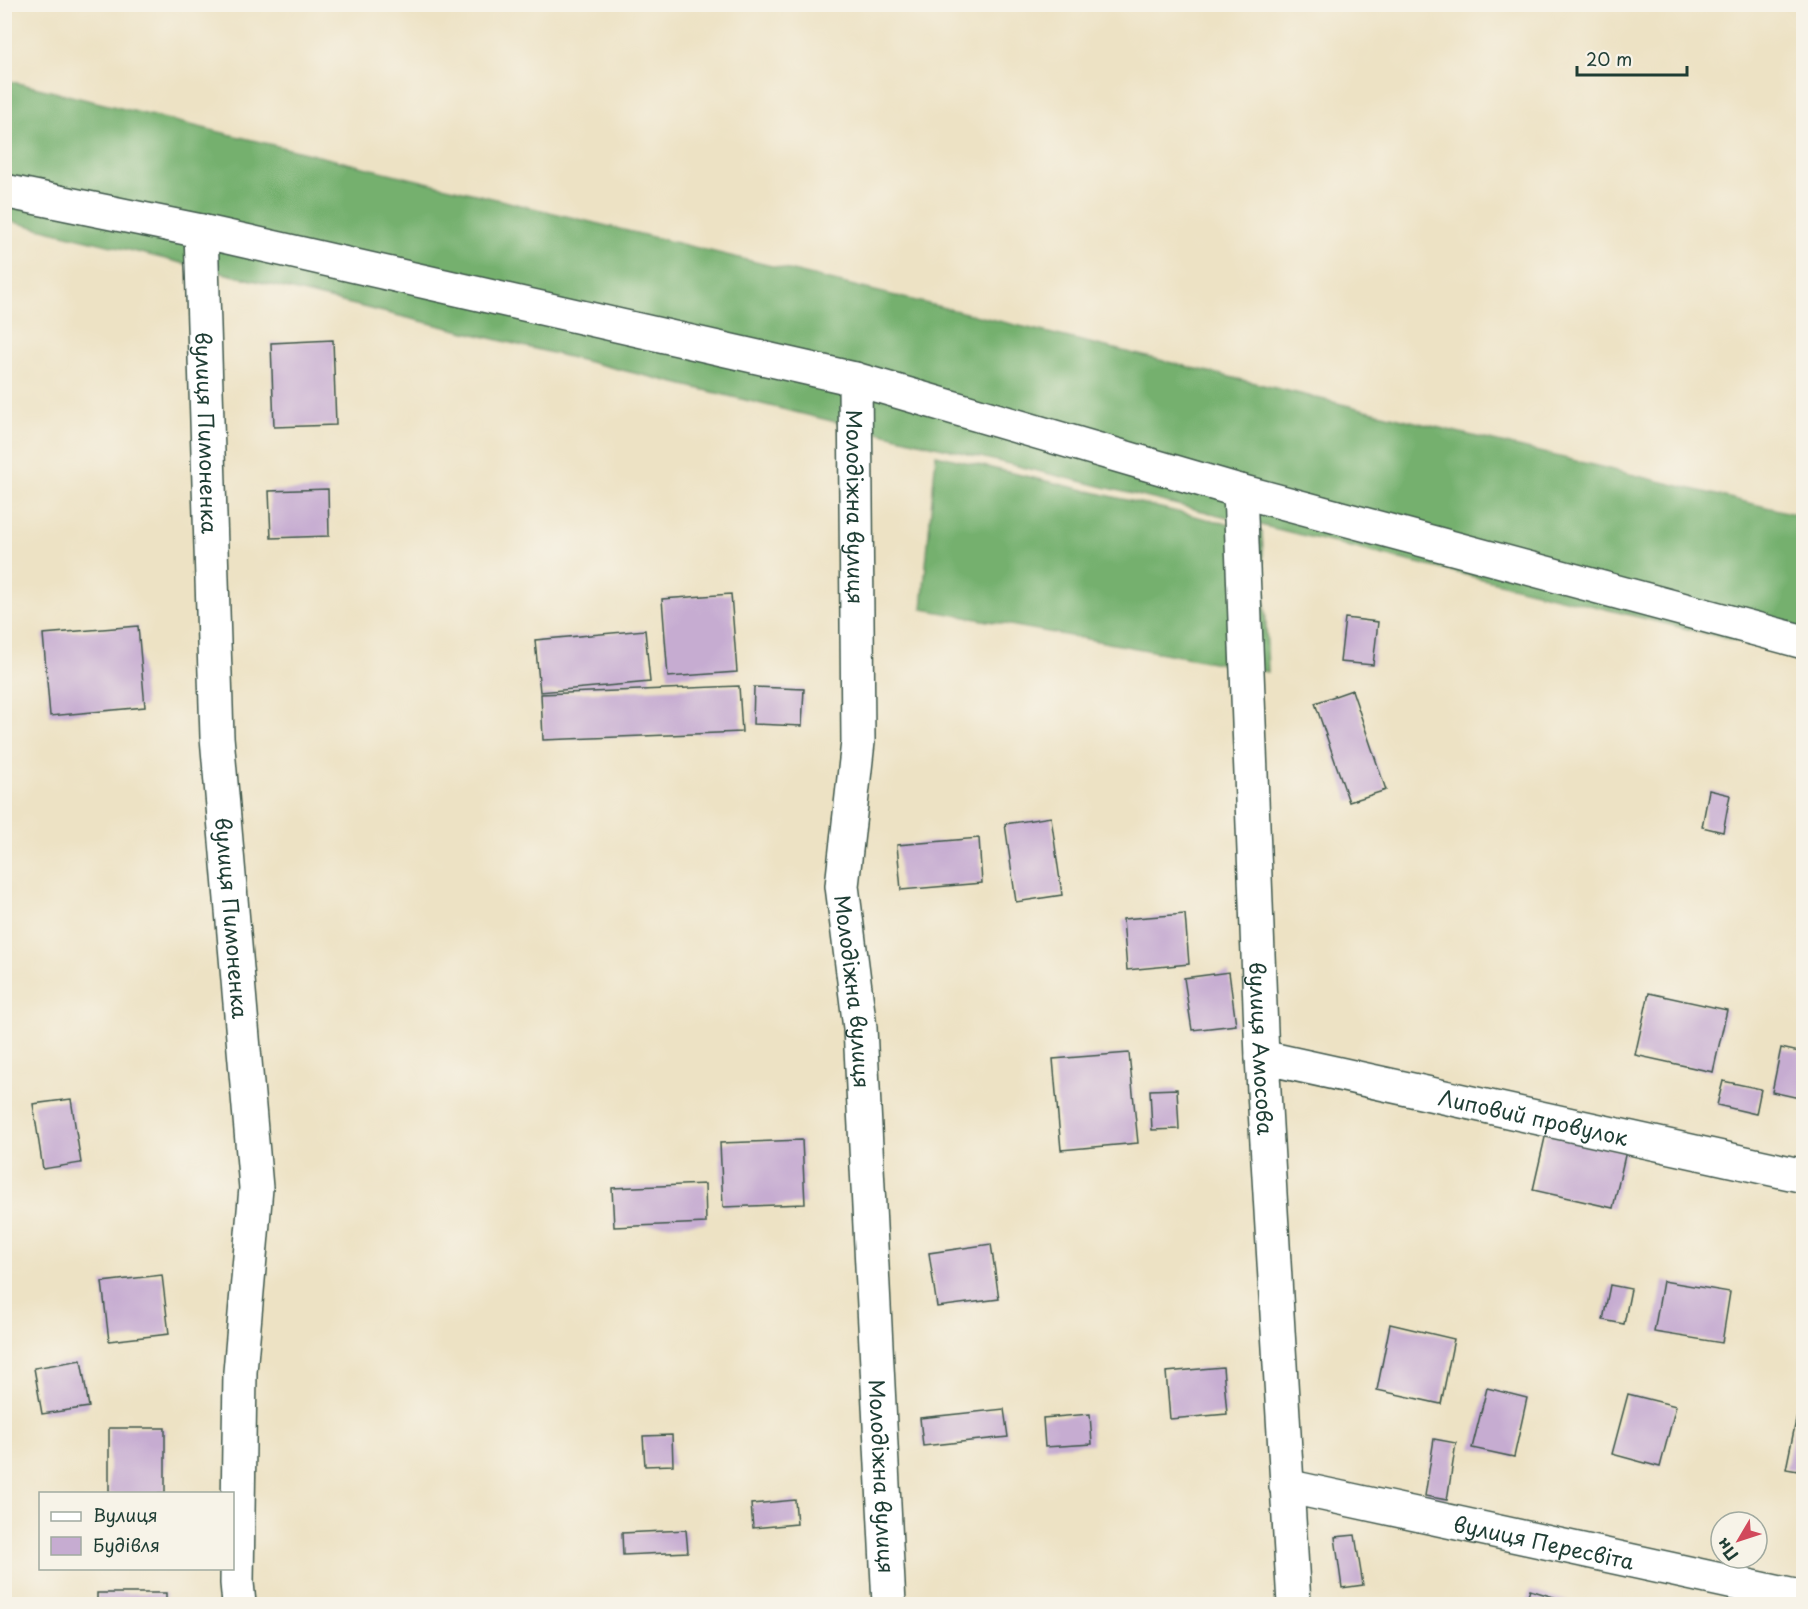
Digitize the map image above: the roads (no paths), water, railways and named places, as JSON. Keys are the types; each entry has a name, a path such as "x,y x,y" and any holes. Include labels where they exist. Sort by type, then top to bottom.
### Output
{"street":[{"path":"4,191 201,231 855,379 1240,491 1803,642"},
{"name":"вулиця Пимоненка","path":"201,231 217,736 256,1188 240,1372 237,1583 239,1605"},
{"name":"Молодіжна вулиця","path":"855,379 858,742 842,886 860,1028 889,1605"},
{"name":"вулиця Амосова","path":"1240,491 1262,1057 1294,1605"},
{"name":"Липовий провулок","path":"1262,1057 1803,1176"},
{"name":"вулиця Пересвіта","path":"1286,1486 1803,1598"}]}
